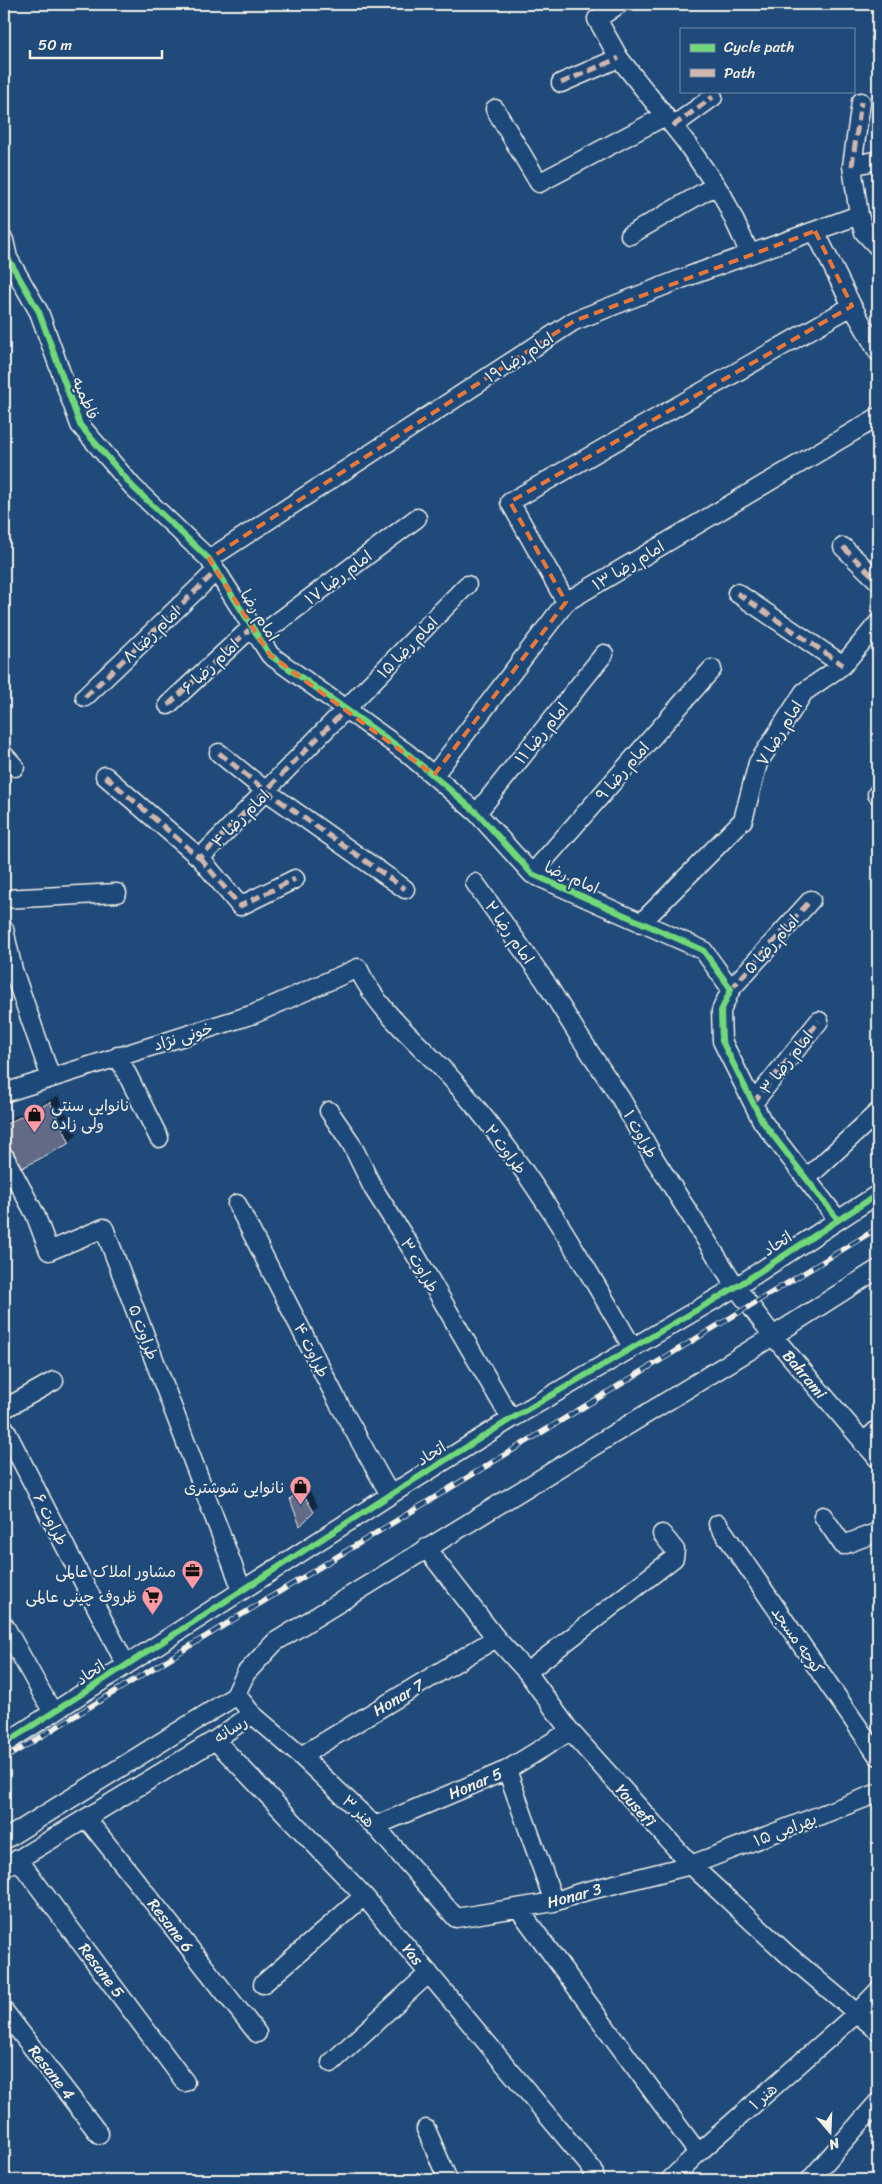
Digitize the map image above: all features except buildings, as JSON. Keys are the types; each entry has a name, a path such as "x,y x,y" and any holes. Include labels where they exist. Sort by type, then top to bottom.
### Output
{"street":[{"path":"619,4 597,19 619,58 716,185 750,254"},
{"path":"561,83 619,58"},
{"path":"495,109 539,183 669,121 714,97"},
{"path":"861,102 852,166 859,215 864,232 878,247"},
{"path":"852,166 878,160"},
{"path":"630,235 716,185"},
{"name":"امام رضا ۱۹","path":"212,565 574,321 859,215"},
{"path":"815,231 852,306 878,352"},
{"name":"فاطمیه","path":"4,240 6,259 39,312 80,425 133,487 212,565"},
{"path":"566,602 510,502 852,306"},
{"name":"امام رضا ۱۳","path":"434,776 566,602 878,417"},
{"name":"امام رضا ۱۷","path":"255,632 417,518"},
{"path":"844,547 878,581"},
{"name":"امام رضا","path":"212,565 270,655 407,752 477,813 532,874 703,950 731,989"},
{"name":"امام رضا ۸","path":"85,697 212,565"},
{"name":"امام رضا ۱۵","path":"346,710 467,585"},
{"path":"737,593 843,665"},
{"name":"امام رضا ۷","path":"641,923 744,820 758,763 804,692 843,665 876,630"},
{"name":"امام رضا ۶","path":"168,705 255,632"},
{"name":"امام رضا ۱۱","path":"477,813 604,654"},
{"name":"امام رضا ۹","path":"532,874 712,669"},
{"name":"امام رضا ۴","path":"105,776 200,858 346,710"},
{"path":"218,753 266,791 405,889"},
{"path":"200,858 240,906 295,879"},
{"name":"امام رضا ۲","path":"475,883 545,981"},
{"path":"4,899 117,893"},
{"name":"امام رضا ۵","path":"731,989 810,900"},
{"path":"4,929 8,971 51,1078"},
{"name":"خونی نژاد","path":"4,1093 254,1014 358,968"},
{"name":"طراوت ۲","path":"358,968 368,989 405,1032 458,1085 548,1205 632,1347"},
{"name":"طراوت ۱","path":"545,981 622,1099 654,1158 736,1287"},
{"path":"731,989 721,1010 722,1041 762,1121 838,1220"},
{"name":"امام رضا ۳","path":"753,1103 819,1021"},
{"path":"118,1056 159,1138"},
{"name":"طراوت ۳","path":"329,1111 352,1143 373,1188 511,1419"},
{"path":"806,1179 878,1112"},
{"name":"طراوت ۵","path":"4,1156 35,1214 49,1251 104,1228 242,1590"},
{"name":"اتحاد","path":"4,1744 390,1495 511,1419 736,1287 878,1194"},
{"name":"طراوت ۴","path":"237,1204 338,1402 390,1495"},
{"path":"235,1696 246,1673 275,1642 773,1336 878,1269"},
{"name":"Bahrami","path":"736,1287 773,1336 878,1459"},
{"path":"4,1409 54,1381"},
{"name":"طراوت ۶","path":"4,1427 126,1664"},
{"path":"863,1442 878,1429"},
{"path":"823,1516 843,1545 878,1532"},
{"name":"کوچه مسجد","path":"718,1524 878,1756"},
{"path":"527,1672 674,1558 675,1550 662,1534"},
{"name":"Yousefi","path":"426,1548 496,1638 527,1672 570,1731 691,1865 787,1954 878,2031"},
{"path":"4,1625 53,1713"},
{"name":"Honar 7","path":"301,1756 496,1638"},
{"name":"رسانه","path":"4,1840 235,1696 237,1695 252,1714 215,1740 11,1864"},
{"name":"هنر ۳","path":"252,1714 301,1756 375,1826 456,1918 518,1908"},
{"name":"Honar 5","path":"375,1826 507,1770 570,1731"},
{"name":"Yas","path":"215,1740 364,1896 593,2170 594,2180"},
{"path":"507,1770 554,1902"},
{"name":"بهرامی ۱۵","path":"691,1865 878,1793"},
{"name":"Resane 6","path":"86,1818 257,2033"},
{"name":"Resane 5","path":"11,1864 185,2082"},
{"name":"Honar 3","path":"518,1908 554,1902 580,1893 691,1865"},
{"path":"263,1984 364,1896"},
{"path":"518,1908 698,2153"},
{"path":"330,2063 429,1974"},
{"name":"هنر ۱","path":"670,2180 698,2153 856,2014 878,1992"},
{"name":"Resane 4","path":"4,2011 99,2134"},
{"path":"810,2180 878,2102"},
{"path":"426,2129 448,2180"}],"highlighted area":[{"path":"815,231 852,306 510,502 566,602 434,775 270,655 209,559 574,321"}],"railway":[{"path":"4,1759 878,1228"}],"marked path":[{"path":"561,83 619,58"},
{"path":"673,126 713,97"},
{"path":"852,166 861,102"},
{"path":"843,547 878,581"},
{"path":"85,697 216,571"},
{"path":"737,593 843,665"},
{"path":"168,705 252,627"},
{"path":"105,776 200,858 346,709"},
{"path":"219,753 266,791 405,889"},
{"path":"200,858 240,906 295,879"},
{"path":"731,989 811,900"},
{"path":"753,1103 819,1021"}],"cycle path":[{"path":"4,240 8,258 39,312 80,425 133,487 209,559 270,655 407,753 477,813 532,874 703,950 731,989 721,1011 722,1041 762,1121 838,1220"},
{"path":"4,1744 390,1495 511,1419 736,1287 878,1194"}],"place":[{"name":"نانوایی سنتی ولی زاده","path":"35,1133"},
{"name":"نانوایی شوشتری","path":"301,1506"},
{"name":"مشاور املاک عالمی","path":"192,1590"},
{"name":"ظروف چینی عالمی","path":"153,1615"}]}
